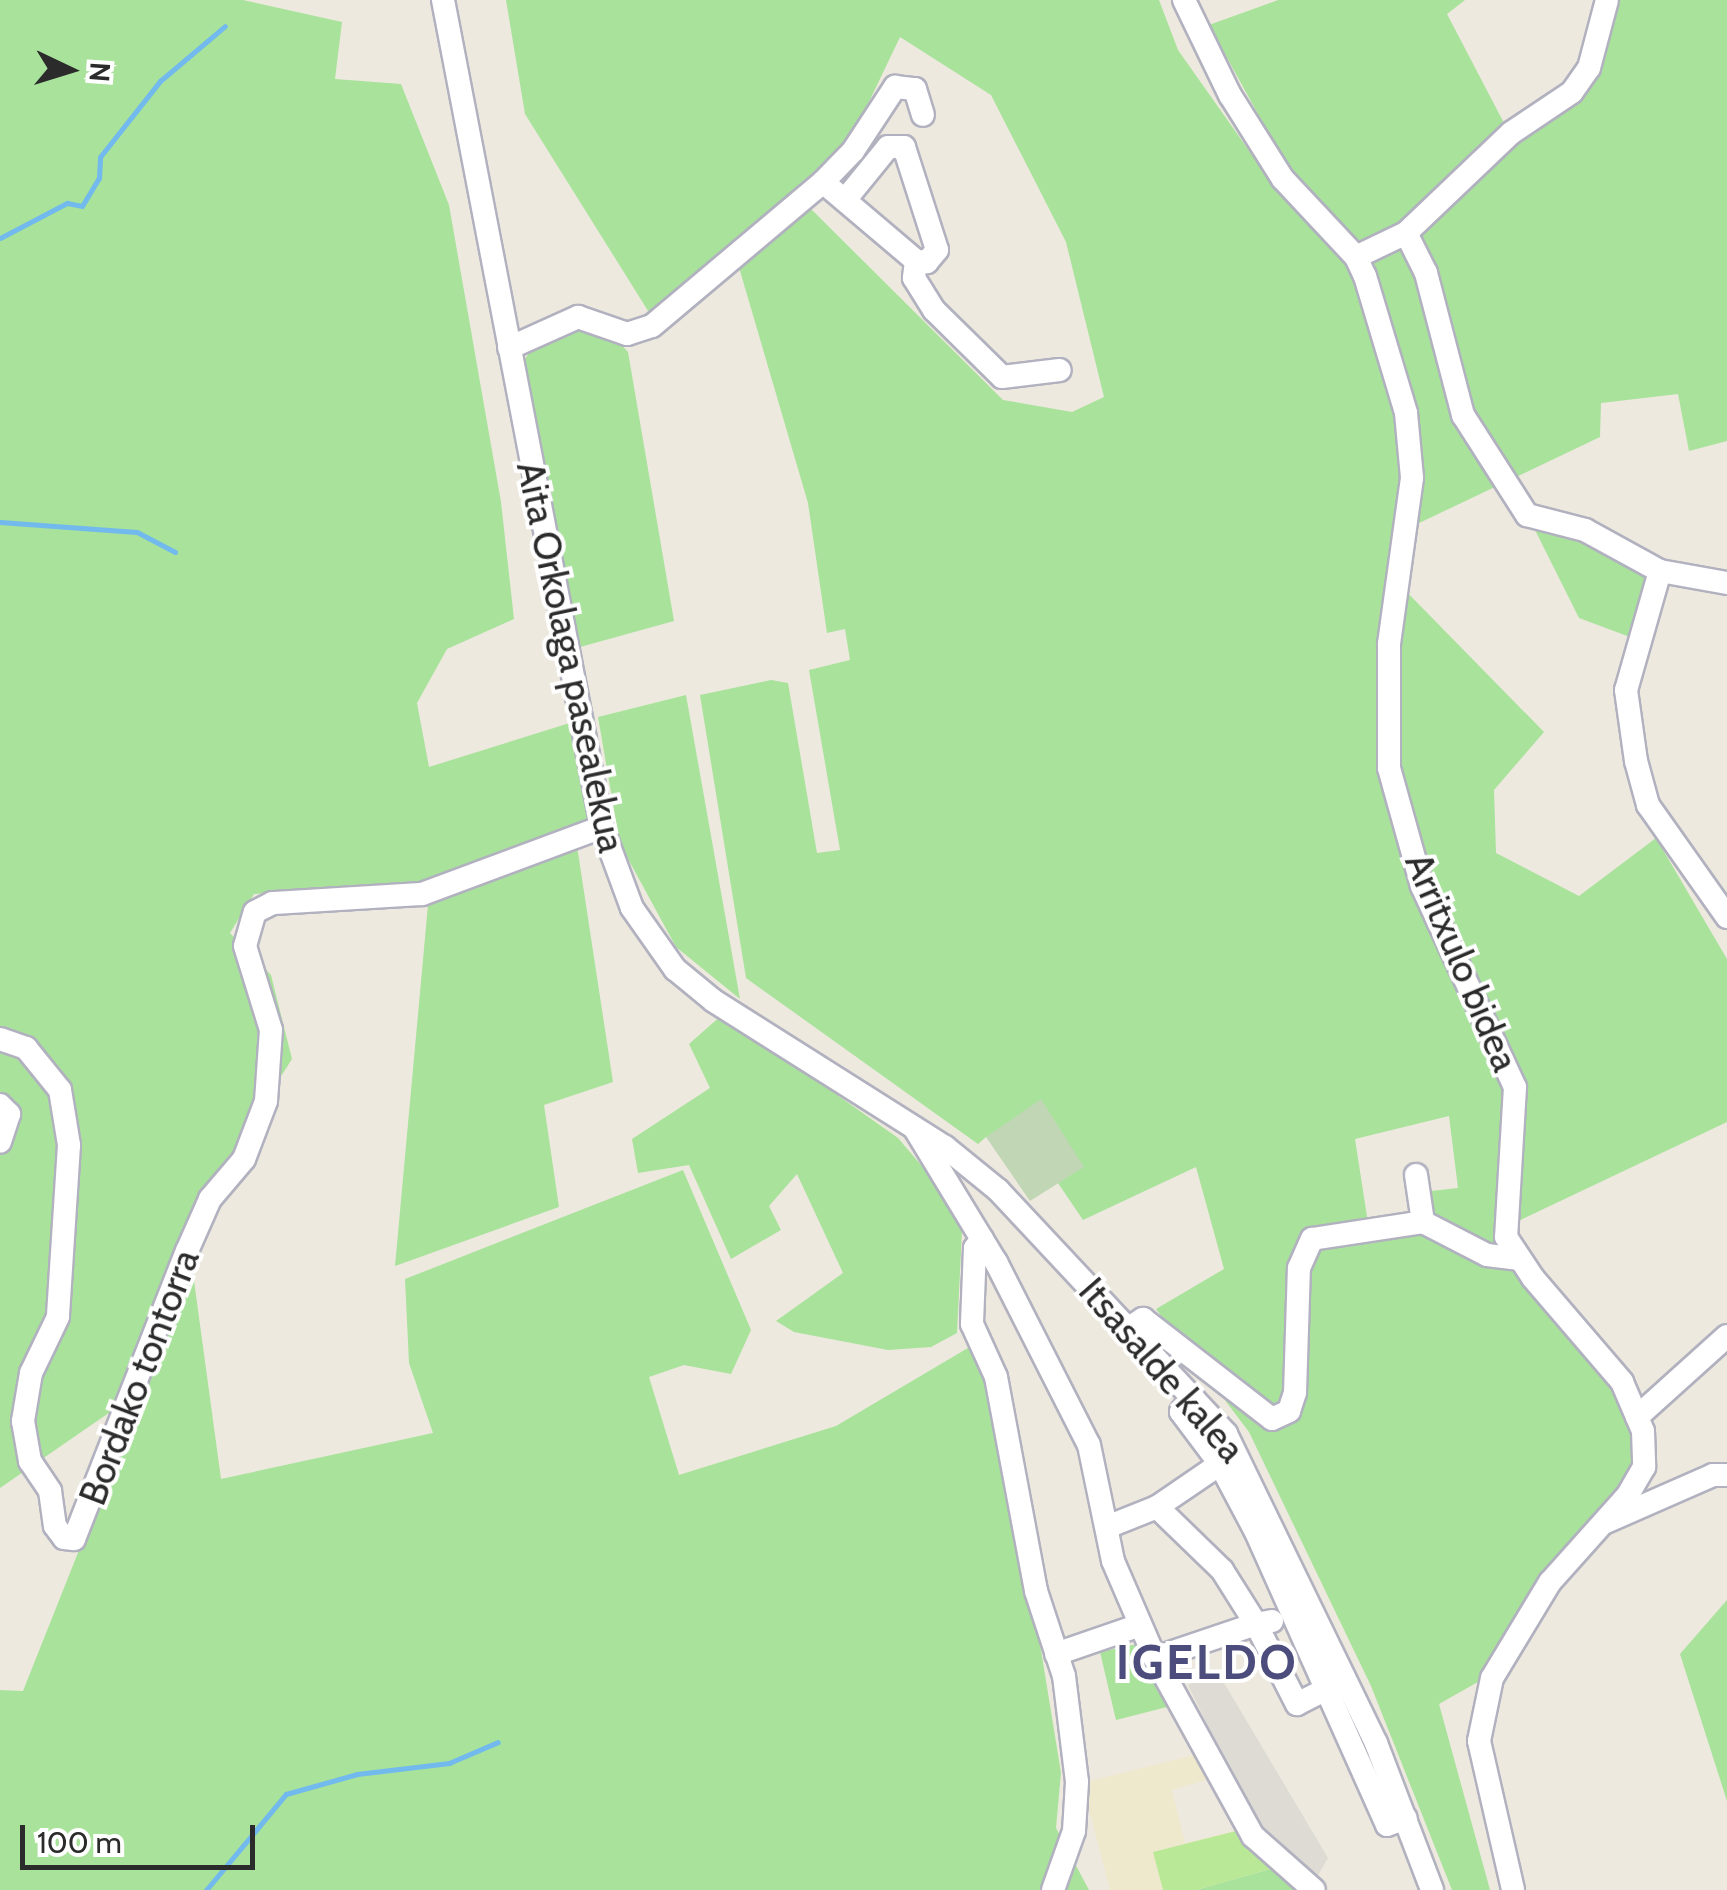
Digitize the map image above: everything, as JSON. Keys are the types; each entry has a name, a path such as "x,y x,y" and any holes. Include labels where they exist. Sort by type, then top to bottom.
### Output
{"street":[{"name":"Aita Orkolaga pasealekua","path":"443,0 602,827 632,908 675,969 714,1001 912,1125 982,1239 1090,1445 1107,1527 1155,1658 1253,1836 1314,1890"},
{"name":"Arritxulo bidea","path":"1184,0 1230,95 1283,179 1356,257 1406,414 1412,478 1389,644 1389,768 1422,886 1515,1087 1506,1237 1518,1259 1622,1382 1637,1418 1644,1467 1604,1523 1550,1582 1492,1678 1479,1741 1513,1890"},
{"path":"1356,257 1406,233 1510,133 1572,92 1589,68 1607,0"},
{"path":"509,348 578,317 639,333 823,182 853,151 895,87 914,89 923,116"},
{"path":"823,182 916,262 926,262 937,250 904,147 888,146 845,200"},
{"path":"1406,233 1426,273 1463,415 1527,515 1585,530 1660,571 1727,583"},
{"path":"916,262 914,278 934,310 1002,376 1060,370"},
{"path":"1660,571 1626,690 1634,745 1648,806 1727,917"},
{"name":"Bordako tontorra","path":"0,1039 26,1048 60,1090 69,1146 58,1317 31,1373 23,1421 30,1460 50,1490 56,1526 64,1538 74,1539 210,1199 244,1159 266,1101 271,1030 245,946 246,925 273,903 422,894 602,827"},
{"path":"0,1105 9,1114 0,1142"},
{"name":"Itsasalde kalea","path":"912,1125 998,1190 1193,1397 1250,1474 1406,1818 1432,1890"},
{"path":"1416,1175 1424,1222"},
{"path":"964,1210 977,1196 998,1190"},
{"path":"1128,1328 1143,1319 1272,1419 1289,1411 1294,1393 1299,1268 1312,1239 1424,1222 1487,1255 1518,1259"},
{"path":"982,1239 974,1248 972,1324 996,1376 1036,1591 1056,1654 1078,1782 1074,1831 1053,1890"},
{"path":"1637,1418 1727,1336"},
{"path":"1193,1397 1181,1412 1220,1464 1387,1825 1406,1818"},
{"path":"1107,1527 1157,1508 1220,1464"},
{"path":"1604,1523 1713,1475 1727,1475"},
{"path":"1157,1508 1222,1570 1264,1622 1296,1704 1325,1690"},
{"path":"1155,1658 1264,1622"},
{"path":"1056,1654 1140,1625"}],"shaded area":[{"path":"1217,1671 1328,1858 1317,1877 1260,1833 1188,1685"},
{"path":"1194,1755 1209,1779 1172,1790 1185,1843 1240,1830 1270,1869 1196,1890 1110,1890 1082,1783"}],"green space":[{"path":"0,0 243,0 342,22 335,79 401,84 449,205 501,502 514,619 447,649 417,703 429,767 573,722 591,816 558,838 423,885 254,894 230,933 271,975 292,1059 205,1196 116,1408 0,1488"},
{"path":"506,0 1159,0 1178,50 1276,189 1353,270 1587,90 1615,0 1727,0 1727,441 1689,451 1678,394 1601,403 1600,437 1396,534 1393,578 1544,732 1494,790 1496,853 1579,896 1656,838 1727,959 1727,1122 1514,1223 1545,1304 1617,1386 1635,1431 1634,1463 1485,1678 1439,1704 1490,1890 1452,1890 1371,1686 1249,1432 1156,1309 1224,1269 1196,1167 1083,1220 1058,1183 1083,1166 986,1137 978,1144 746,978 700,695 771,680 788,683 817,853 840,850 809,670 850,660 845,629 827,633 808,503 738,264 807,205 1003,400 1072,412 1104,397 1066,242 991,95 900,37 846,150 650,314 525,114","holes":["1449,1116 1458,1188 1431,1191 1432,1217 1368,1223 1355,1139"]},
{"path":"1278,0 1465,0 1447,14 1505,125 1402,223 1356,246 1280,154 1209,25"},
{"path":"573,327 615,338 628,352 674,621 580,647 521,366 533,346"},
{"path":"1534,528 1586,538 1650,574 1630,637 1579,618"},
{"path":"686,695 740,999 676,947 620,844 598,717"},
{"path":"577,846 613,1082 544,1105 559,1207 395,1266 428,905"},
{"path":"723,1014 898,1138 926,1171 962,1231 957,1333 931,1347 888,1350 794,1332 776,1321 843,1273 797,1174 769,1206 781,1230 731,1259 689,1165 638,1173 632,1139 710,1088 689,1044"},
{"path":"1041,1099 1084,1167 1030,1201 986,1137"},
{"path":"683,1170 751,1330 731,1374 684,1365 649,1377 679,1475 836,1426 973,1345 993,1408 1039,1638 1061,1773 1056,1828 1089,1890 0,1890 0,1690 23,1691 192,1266 221,1479 433,1433 409,1363 405,1279"},
{"path":"1727,1600 1727,1801 1680,1654"},
{"path":"1137,1644 1167,1707 1116,1720 1100,1652"},
{"path":"1240,1830 1270,1869 1196,1890 1163,1890 1153,1852"},
{"path":"1270,1869 1301,1890 1196,1890"}],"waterway":[{"path":"0,238 67,203 82,206 99,178 100,157 160,81 225,26"},
{"path":"0,522 137,532 175,552"},
{"path":"206,1890 286,1794 357,1774 449,1763 498,1742"}],"district":[{"name":"IGELDO","path":"1207,1663"}]}
